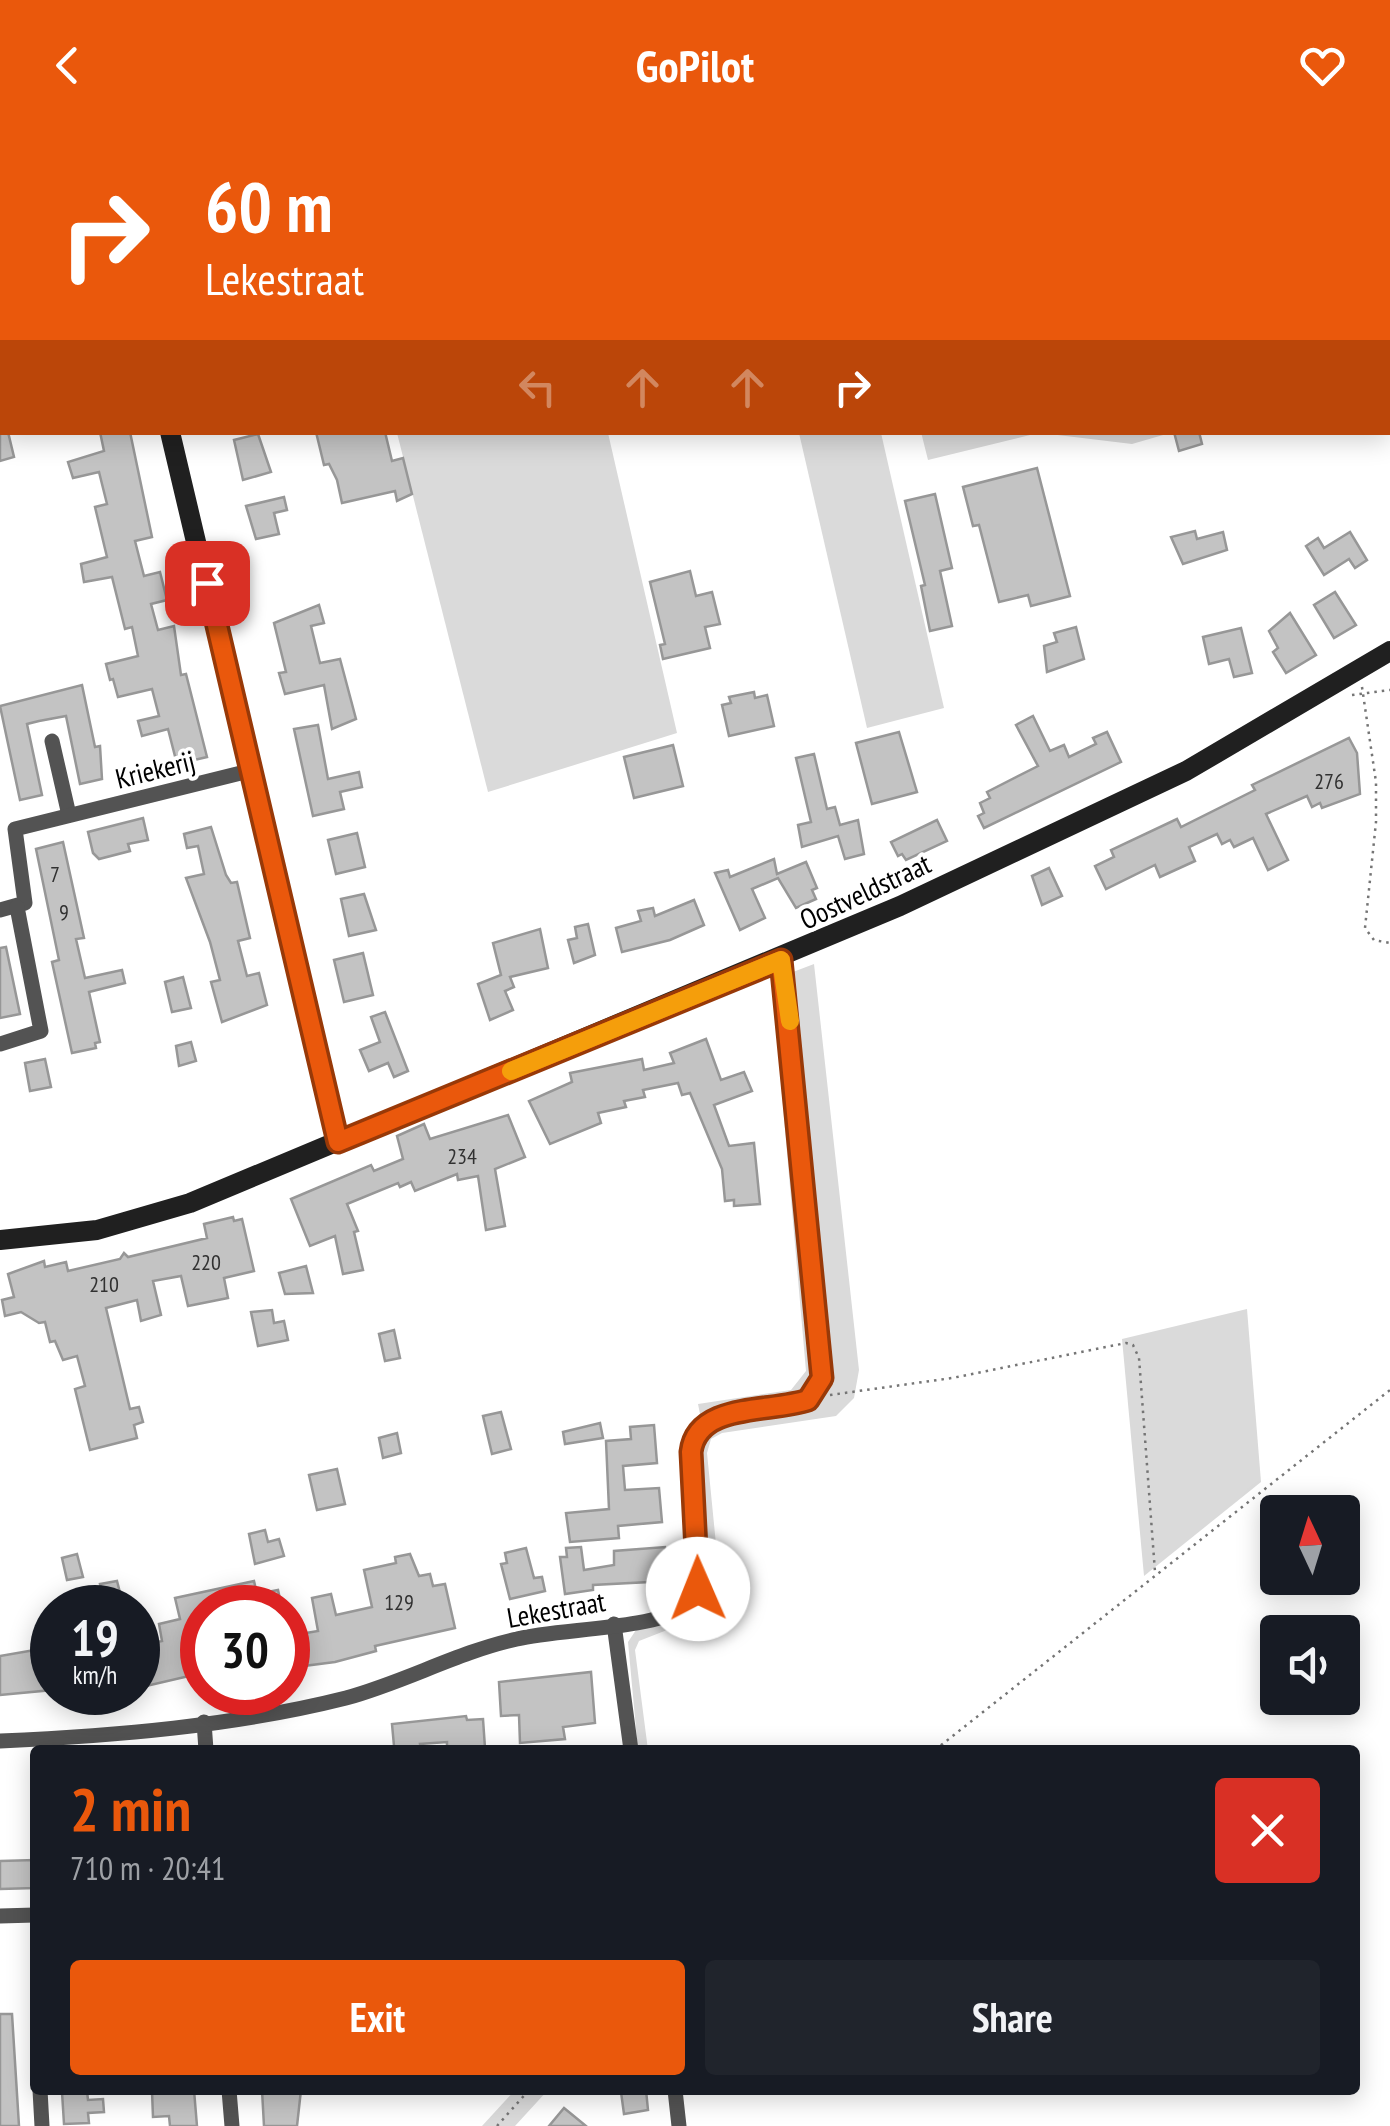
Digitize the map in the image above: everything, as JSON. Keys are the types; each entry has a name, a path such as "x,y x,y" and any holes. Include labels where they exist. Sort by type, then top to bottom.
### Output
{"street":[{"path":"171,435 338,1142"},
{"name":"Oostveldstraat","path":"0,1240 59,1236 142,1220 781,960 1186,771 1353,673 1387,660"},
{"path":"52,742 70,815"},
{"name":"Kriekerij","path":"0,1044 42,1032 17,907 25,903 15,828 252,770"},
{"path":"0,910 17,907"},
{"path":"781,960 822,1378 814,1394"},
{"name":"Lekestraat","path":"0,1741 204,1722 346,1698 476,1649 679,1610 698,1589 691,1452 704,1423 798,1404 814,1394"},
{"path":"614,1624 630,1745"},
{"path":"204,1722 206,1745"},
{"path":"0,1916 30,1915"},
{"path":"40,2095 42,2126"},
{"path":"229,2095 232,2126"},
{"path":"676,2095 680,2126"}],"path":[{"path":"1353,673 1366,693 1376,782 1376,822 1364,928 1374,940 1390,943"},
{"path":"814,1394 952,1378 1126,1342 1133,1345 1139,1358 1155,1574"},
{"path":"940,1745 1390,1390"},
{"path":"497,2126 525,2095"}],"shaded area":[{"path":"398,435 608,435 677,733 488,792"},
{"path":"799,435 881,435 944,708 867,728"},
{"path":"922,435 1030,435 928,460"},
{"path":"1058,435 1163,435 1132,444"},
{"path":"814,964 859,1370 854,1398 836,1416 722,1433 711,1439 707,1453 721,1595 713,1612 639,1641 635,1650 647,1745 638,1745 628,1642 636,1630 696,1609 706,1591 700,1478 702,1439 727,1422 817,1404 830,1382 831,1362 817,1364 818,1374 803,1393 700,1414 698,1404 791,1390 806,1371 772,980"},
{"path":"1247,1309 1261,1482 1144,1576 1122,1339"},
{"path":"510,2095 543,2095 515,2126 482,2126"}],"building":[{"path":"0,435 9,435 14,457 0,461"},
{"path":"101,435 131,435 152,537 135,541 144,576 160,572 167,600 151,604 158,630 174,626 181,675 186,674 207,757 177,764 168,729 142,736 138,721 159,716 152,689 118,697 113,679 110,680 106,664 138,656 132,627 125,629 112,577 84,582 81,564 107,557 95,507 107,504 99,472 73,478 68,462 104,451"},
{"path":"258,435 271,472 243,480 234,440"},
{"path":"317,435 386,435 392,461 403,458 412,494 397,501 395,491 342,503 337,480 329,464 324,465"},
{"path":"1175,435 1200,435 1202,444 1179,451"},
{"path":"1037,468 1070,596 1031,606 1028,595 999,602 979,525 973,526 963,487"},
{"path":"935,494 952,568 940,571 952,626 930,631 921,586 925,585 905,501"},
{"path":"284,497 287,510 274,513 279,534 256,539 246,506"},
{"path":"1195,531 1197,539 1223,532 1227,550 1183,564 1171,537"},
{"path":"1350,532 1367,560 1355,568 1349,559 1324,575 1306,546 1318,538 1324,548"},
{"path":"690,571 696,596 712,592 720,624 705,627 710,648 663,659 660,645 665,644 650,582"},
{"path":"1335,592 1356,625 1334,638 1314,605"},
{"path":"319,605 324,623 311,626 320,663 340,659 356,719 332,729 324,685 285,694 279,673 286,672 274,623"},
{"path":"1290,613 1316,655 1286,673 1273,652 1278,648 1269,631"},
{"path":"1076,627 1084,659 1047,672 1044,646 1057,642 1054,633"},
{"path":"1241,628 1252,673 1234,677 1229,659 1209,664 1203,637"},
{"path":"82,685 95,747 100,746 102,779 80,784 66,716 27,724 42,795 20,800 0,706"},
{"path":"754,692 755,698 767,695 774,726 729,736 722,705 731,703 729,697"},
{"path":"1033,716 1050,751 1064,745 1069,757 1096,744 1093,738 1107,732 1121,762 984,828 978,816 984,813 980,803 990,798 987,792 1038,766 1016,725"},
{"path":"318,725 328,779 359,772 362,787 340,792 344,809 313,816 294,729"},
{"path":"899,732 917,792 872,804 856,743"},
{"path":"1349,738 1357,753 1360,794 1322,808 1320,803 1312,807 1307,796 1266,814 1288,860 1268,870 1253,838 1234,847 1230,840 1222,844 1217,834 1189,847 1195,861 1160,877 1155,865 1106,889 1095,866 1114,857 1111,850 1177,819 1181,827 1255,790 1252,785"},
{"path":"673,745 683,786 634,798 624,757"},
{"path":"814,754 827,809 835,807 840,825 858,820 864,854 845,859 838,836 802,847 798,825 811,822 796,758"},
{"path":"143,818 148,840 128,844 130,851 99,859 93,853 88,832"},
{"path":"937,820 947,841 906,860 902,854 898,856 891,842"},
{"path":"211,827 226,875 231,883 237,882 250,938 238,941 247,976 259,973 267,1005 222,1022 211,982 220,980 186,878 204,874 198,846 187,848 184,834"},
{"path":"357,833 365,867 336,874 328,840"},
{"path":"63,842 84,938 76,939 85,978 122,970 125,983 89,992 100,1042 95,1043 96,1048 72,1053 52,962 59,960 36,849"},
{"path":"774,859 777,874 806,862 817,888 812,890 816,899 796,908 778,878 752,889 765,918 740,930 715,873 728,870 730,877"},
{"path":"1049,868 1062,896 1042,905 1032,876"},
{"path":"364,894 376,930 349,936 341,899"},
{"path":"694,900 704,925 670,940 622,952 616,928 641,921 638,911 653,908 655,916"},
{"path":"588,924 595,955 574,963 568,940 577,938 575,927"},
{"path":"540,929 548,968 510,977 514,987 505,991 513,1010 490,1020 478,984 501,975 493,943"},
{"path":"6,947 20,1014 0,1018 0,948"},
{"path":"363,953 373,995 344,1002 334,960"},
{"path":"183,977 191,1008 172,1012 165,982"},
{"path":"385,1012 408,1071 394,1077 388,1063 369,1071 360,1050 380,1042 371,1017"},
{"path":"706,1039 721,1080 744,1072 752,1091 714,1105 729,1146 754,1143 760,1204 734,1206 734,1200 725,1201 722,1169 690,1093 682,1095 678,1083 643,1090 645,1097 624,1101 626,1107 598,1113 601,1123 550,1144 529,1101 572,1082 570,1073 642,1059 644,1070 674,1063 670,1053"},
{"path":"191,1042 196,1061 179,1066 176,1046"},
{"path":"45,1059 51,1087 30,1091 25,1063"},
{"path":"508,1115 525,1157 495,1169 505,1226 486,1230 478,1176 458,1180 457,1174 415,1191 411,1182 400,1187 398,1183 347,1204 358,1231 354,1232 363,1270 343,1274 335,1236 310,1246 291,1199 371,1165 374,1171 403,1159 397,1136 424,1124 430,1139"},
{"path":"233,1217 234,1221 242,1219 254,1271 224,1278 228,1298 188,1306 181,1276 153,1281 161,1315 141,1321 137,1300 106,1308 130,1409 139,1407 143,1422 134,1425 137,1438 90,1450 75,1389 85,1386 77,1356 63,1360 55,1341 50,1342 45,1322 39,1323 21,1312 5,1316 2,1300 14,1297 8,1274 44,1261 45,1267 66,1262 68,1271 120,1259 124,1253 128,1257 207,1238 204,1224"},
{"path":"306,1266 313,1293 285,1294 279,1273"},
{"path":"272,1310 274,1323 284,1321 288,1340 258,1346 251,1312"},
{"path":"394,1330 400,1358 385,1361 379,1334"},
{"path":"501,1412 511,1449 492,1454 483,1416"},
{"path":"600,1423 603,1438 565,1444 563,1432"},
{"path":"654,1425 657,1463 623,1466 625,1490 659,1488 662,1522 618,1526 619,1538 570,1542 566,1513 609,1509 606,1441 631,1439 630,1427"},
{"path":"397,1433 401,1453 383,1458 379,1438"},
{"path":"337,1469 345,1504 317,1510 309,1475"},
{"path":"265,1530 268,1542 279,1539 284,1556 255,1564 249,1534"},
{"path":"581,1547 584,1570 614,1565 614,1551 665,1547 668,1581 593,1585 593,1590 565,1594 560,1557 567,1557 566,1548"},
{"path":"526,1548 534,1578 542,1577 545,1591 510,1599 501,1564 507,1563 505,1553"},
{"path":"77,1554 83,1577 67,1580 62,1558"},
{"path":"410,1554 419,1576 430,1574 433,1586 445,1584 455,1628 375,1646 376,1651 335,1662 310,1665 310,1632 318,1631 312,1598 331,1594 336,1615 372,1607 364,1570 396,1563 395,1557"},
{"path":"180,1619 180,1678 160,1683 162,1641 160,1624"},
{"path":"30,1651 30,1692 0,1695 0,1656"},
{"path":"591,1672 595,1723 563,1727 565,1739 520,1743 519,1715 501,1716 499,1682"},
{"path":"466,1716 467,1720 483,1719 485,1745 394,1745 392,1724"},
{"path":"30,1860 30,1888 0,1889 0,1861"},
{"path":"0,2014 12,2014 19,2126 0,2126"},
{"path":"62,2095 103,2099 104,2112 88,2113 89,2123 64,2124"},
{"path":"152,2095 194,2095 197,2126 170,2126 169,2116 153,2117"},
{"path":"262,2095 300,2095 297,2126 264,2126"},
{"path":"621,2095 646,2095 648,2110 624,2114"},
{"path":"564,2108 586,2126 549,2126"}],"slow traffic":[{"path":"511,1071 781,960 790,1021"}],"route":[{"path":"207,583 338,1142 781,960 822,1378 808,1400 716,1418 704,1423 697,1432 691,1452 698,1589"}]}
